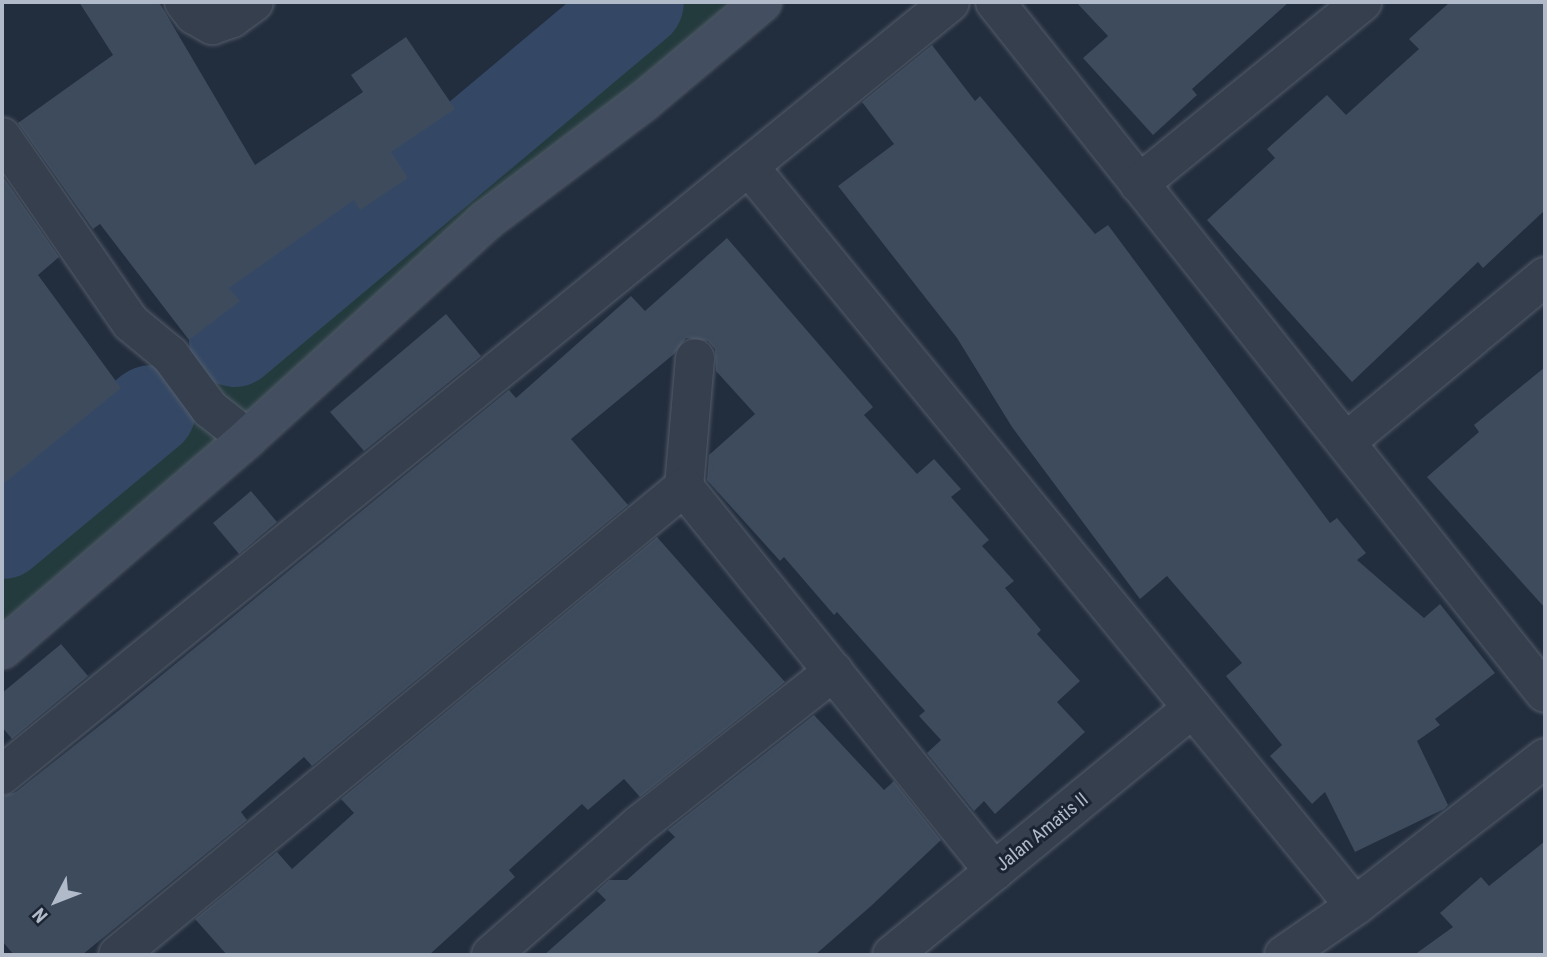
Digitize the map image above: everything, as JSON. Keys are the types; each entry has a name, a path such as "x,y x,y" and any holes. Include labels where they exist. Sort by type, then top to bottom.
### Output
{"street":[{"path":"184,2 194,15 212,25 232,18 254,2"},
{"path":"2,775 750,168 950,2"},
{"path":"995,2 1545,693"},
{"path":"1139,184 1363,2"},
{"path":"2,649 247,438 484,222 644,101 758,3"},
{"path":"2,136 131,323 170,355 210,409 247,438"},
{"path":"750,168 1355,906"},
{"path":"1346,442 1545,277"},
{"path":"695,358 684,487 994,871"},
{"path":"118,955 684,487"},
{"path":"491,955 639,825 834,671"},
{"name":"Jalan Amatis II","path":"892,955 1193,708"},
{"path":"1283,955 1355,906 1545,758"}],"green space":[{"path":"638,2 762,2 2,649 2,532"}],"building":[{"path":"79,2 159,2 255,165 363,92 351,75 406,37 455,109 391,152 408,178 360,210 354,200 229,288 240,301 189,340 100,224 93,229 18,123 113,55"},
{"path":"1076,2 1289,2 1192,89 1197,95 1153,135 1083,58 1108,36"},
{"path":"1450,2 1545,2 1545,210 1483,268 1478,262 1352,382 1207,220 1275,158 1267,149 1327,95 1346,115 1419,49 1409,39"},
{"path":"932,45 975,101 980,96 1095,234 1108,225 1330,523 1337,518 1366,553 1357,560 1424,618 1440,604 1495,673 1435,719 1440,725 1417,741 1448,805 1444,809 1355,852 1325,792 1312,804 1270,756 1282,745 1226,676 1242,663 1167,576 1140,599 1012,427 957,338 838,186 894,144 862,102"},
{"path":"2,175 59,257 38,275 121,388 2,485"},
{"path":"727,238 873,407 864,415 917,474 934,459 961,489 951,497 989,540 982,546 1014,581 1005,588 1041,630 1037,634 1080,681 1057,702 1085,732 995,814 984,801 974,811 927,753 941,740 919,716 925,711 837,612 834,615 784,557 780,561 707,480 709,455 755,414 716,371 715,349 708,341 686,338 674,354 571,439 628,505 312,766 304,757 241,812 247,820 82,955 14,955 2,941 2,796 16,792 118,711 509,390 516,398 631,296 645,311"},
{"path":"446,314 481,356 364,451 330,412"},
{"path":"1545,367 1545,608 1427,477 1479,432 1474,425"},
{"path":"251,491 277,522 239,554 213,523"},
{"path":"657,537 785,682 640,797 624,779 588,810 582,804 509,870 515,877 429,955 227,955 195,919 277,852 292,869 354,813 341,799"},
{"path":"61,644 88,676 12,739 2,727 2,693"},
{"path":"814,715 884,790 894,781 941,840 871,906 815,955 544,955 606,900 597,891 609,880 627,880 675,837 668,830"},
{"path":"1545,841 1545,955 1414,955 1453,927 1440,913 1481,877 1489,886"}],"waterway":[{"path":"234,341 638,2"},
{"path":"2,533 150,410"}]}
